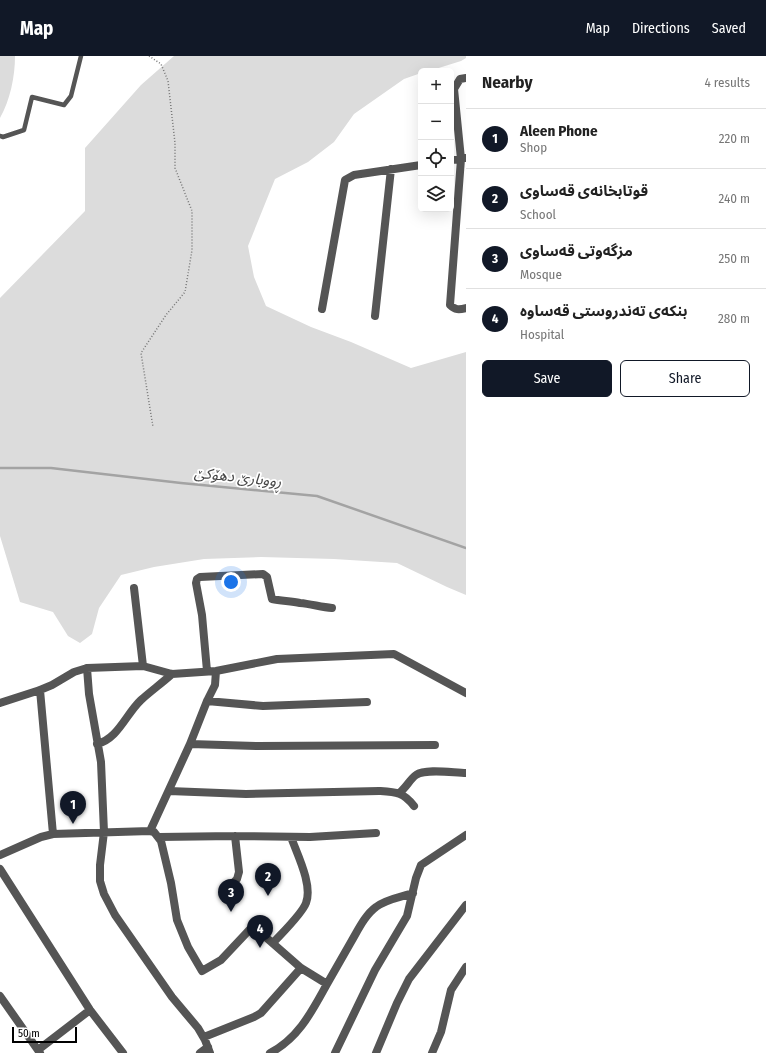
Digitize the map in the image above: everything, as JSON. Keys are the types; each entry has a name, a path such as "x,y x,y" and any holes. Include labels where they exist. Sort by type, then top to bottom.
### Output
{"street":[{"path":"466,78 460,79 454,89 463,159 450,305 460,310 466,308"},
{"path":"322,309 344,180 354,175 418,165"},
{"path":"375,316 391,169"},
{"path":"207,671 202,615 196,583 200,577 256,573 263,574 267,578 272,599 332,608"},
{"path":"134,588 143,666"},
{"path":"0,703 40,690 74,672 87,668 143,666 172,674 216,671 277,659 394,654 466,693"},
{"path":"87,668 89,694 101,762 104,832 100,865 100,881 104,894 115,915 172,997 204,1037 209,1050 200,1053"},
{"path":"150,831 215,685 216,671"},
{"path":"98,744 111,738 140,701 172,674"},
{"path":"40,690 53,834"},
{"path":"207,701 263,706 367,702"},
{"path":"190,744 258,746 435,745"},
{"path":"399,793 416,775 423,772 466,773"},
{"path":"169,791 246,794 379,791 399,793 408,798 414,806"},
{"path":"0,855 40,837 53,834 150,831 158,837 162,845 171,883 177,920 188,947 202,971 221,960 253,926 301,968 327,984"},
{"path":"158,837 291,837 376,833"},
{"path":"335,1053 366,986 407,916 416,878 421,865 466,835"},
{"path":"229,887 238,879 239,872 235,836"},
{"path":"272,943 300,912 306,903 308,895 305,875 291,837"},
{"path":"0,869 90,1010 123,1053"},
{"path":"270,1053 293,1037 314,1009 370,911 386,901 413,893"},
{"path":"376,1053 409,979 466,905"},
{"path":"432,1053 441,1032 450,990 466,967"},
{"path":"204,1037 261,1013 301,968"},
{"path":"0,996 39,1052 90,1010"}],"lane":[{"path":"0,136 3,137 24,130 32,97 64,105 71,96 81,56"}],"path":[{"path":"149,56 161,64 168,81 175,143 175,168 192,211 192,250 185,292 166,315 141,353 153,427"}],"shaded area":[{"path":"0,56 15,56 11,88 7,104 0,118"},
{"path":"174,56 466,56 466,58 461,61 439,68 418,68 418,74 404,79 354,114 334,142 308,162 275,179 248,246 254,277 266,306 311,327 351,342 411,368 466,352 466,595 397,563 334,559 261,557 204,559 154,567 121,575 99,608 92,634 80,643 68,636 53,612 20,602 0,536 0,298 85,211 85,148 141,85"}],"waterway":[{"name":"ڕووبارێ دهۆكێ","path":"0,468 51,468 181,483 317,496 466,548"}],"place":[{"name":"Aleen Phone","path":"73,824"},
{"name":"قوتابخانەی قەساوی","path":"268,896"},
{"name":"مزگەوتی قەساوی","path":"231,912"},
{"name":"بنکەی تەندروستی قەساوە","path":"260,948"}]}
